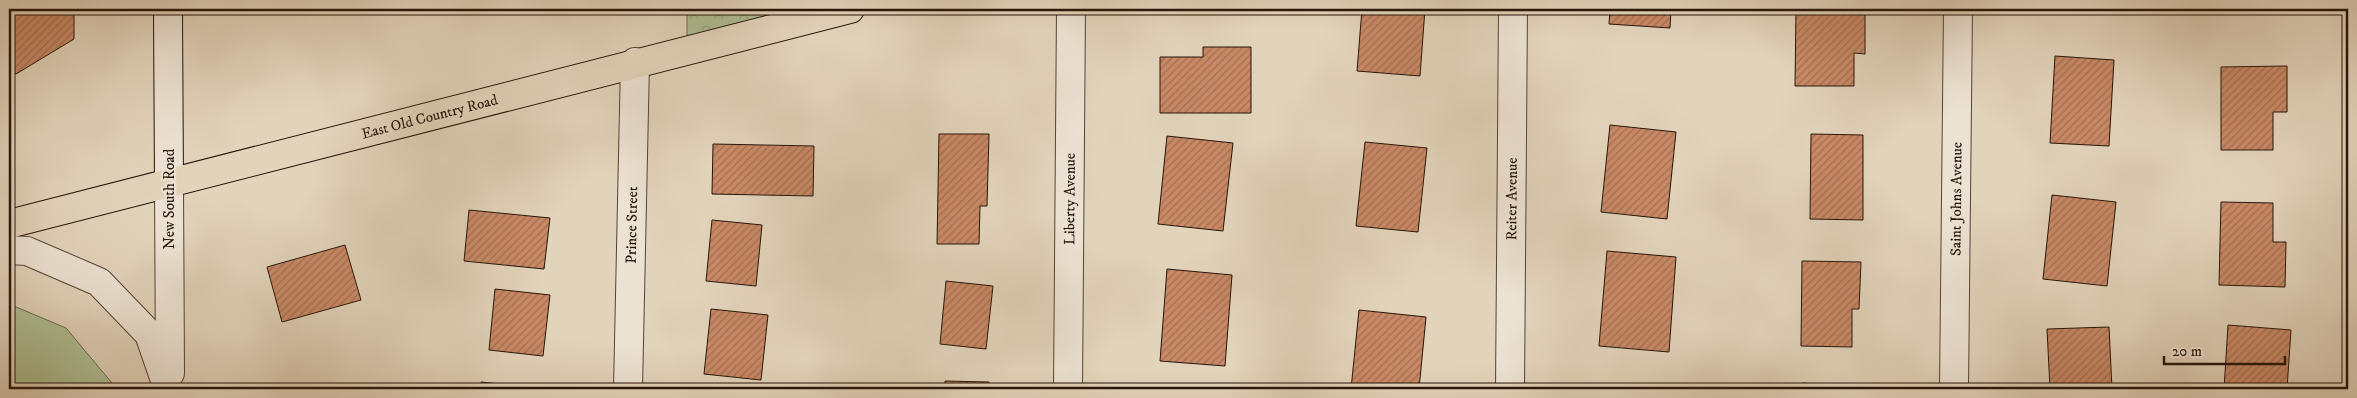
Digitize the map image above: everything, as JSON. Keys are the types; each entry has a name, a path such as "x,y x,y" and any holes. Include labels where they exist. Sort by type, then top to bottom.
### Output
{"main road":[{"name":"East Old Country Road","path":"9,224 169,185 635,62 850,9"}],"street":[{"name":"New South Road","path":"168,9 169,389"},
{"name":"Liberty Avenue","path":"1068,389 1071,9"},
{"name":"Reiter Avenue","path":"1510,389 1513,9"},
{"name":"Saint Johns Avenue","path":"1954,389 1958,9"},
{"name":"Prince Street","path":"628,389 635,62"},
{"path":"9,250 27,251 99,282 149,334 169,389"}],"green space":[{"path":"687,9 847,9 687,49"},
{"path":"9,304 66,328 117,389 9,389"}],"building":[{"path":"9,9 74,9 74,39 16,74 9,70"},
{"path":"1362,9 1425,9 1420,76 1357,71"},
{"path":"1610,9 1671,9 1670,28 1609,24"},
{"path":"1796,9 1865,9 1865,54 1854,53 1854,86 1795,86"},
{"path":"2073,9 2113,9 2112,13"},
{"path":"2225,9 2286,9 2286,12 2225,11"},
{"path":"1203,47 1251,47 1251,113 1160,113 1160,57 1203,57"},
{"path":"2055,56 2114,60 2109,146 2050,143"},
{"path":"2287,66 2287,112 2273,112 2273,150 2221,150 2221,67"},
{"path":"1610,125 1676,132 1667,219 1601,212"},
{"path":"939,134 989,134 987,206 980,206 979,244 937,244"},
{"path":"1811,134 1863,135 1863,220 1810,219"},
{"path":"1167,136 1233,143 1223,231 1158,224"},
{"path":"1365,142 1427,148 1418,232 1356,226"},
{"path":"713,144 814,146 813,196 712,194"},
{"path":"2052,195 2116,202 2107,286 2043,279"},
{"path":"2221,202 2273,203 2273,242 2286,242 2285,287 2219,285"},
{"path":"469,210 550,218 544,269 464,261"},
{"path":"712,220 762,225 756,286 706,281"},
{"path":"345,245 361,300 282,322 267,267"},
{"path":"1607,251 1676,257 1669,352 1599,346"},
{"path":"1802,261 1861,262 1859,309 1852,309 1852,347 1801,346"},
{"path":"1167,269 1232,275 1225,366 1160,361"},
{"path":"946,281 993,286 986,349 940,344"},
{"path":"495,289 550,295 543,356 489,350"},
{"path":"711,309 768,315 761,380 704,374"},
{"path":"1359,310 1426,317 1419,389 1351,389"},
{"path":"2228,325 2291,330 2287,389 2224,389"},
{"path":"2109,327 2112,389 2050,389 2047,329"},
{"path":"945,381 989,382 989,389 945,389"},
{"path":"481,382 547,389 481,389"},
{"path":"1803,383 1866,389 1802,389"},
{"path":"1606,384 1670,386 1670,389 1606,389"}]}
